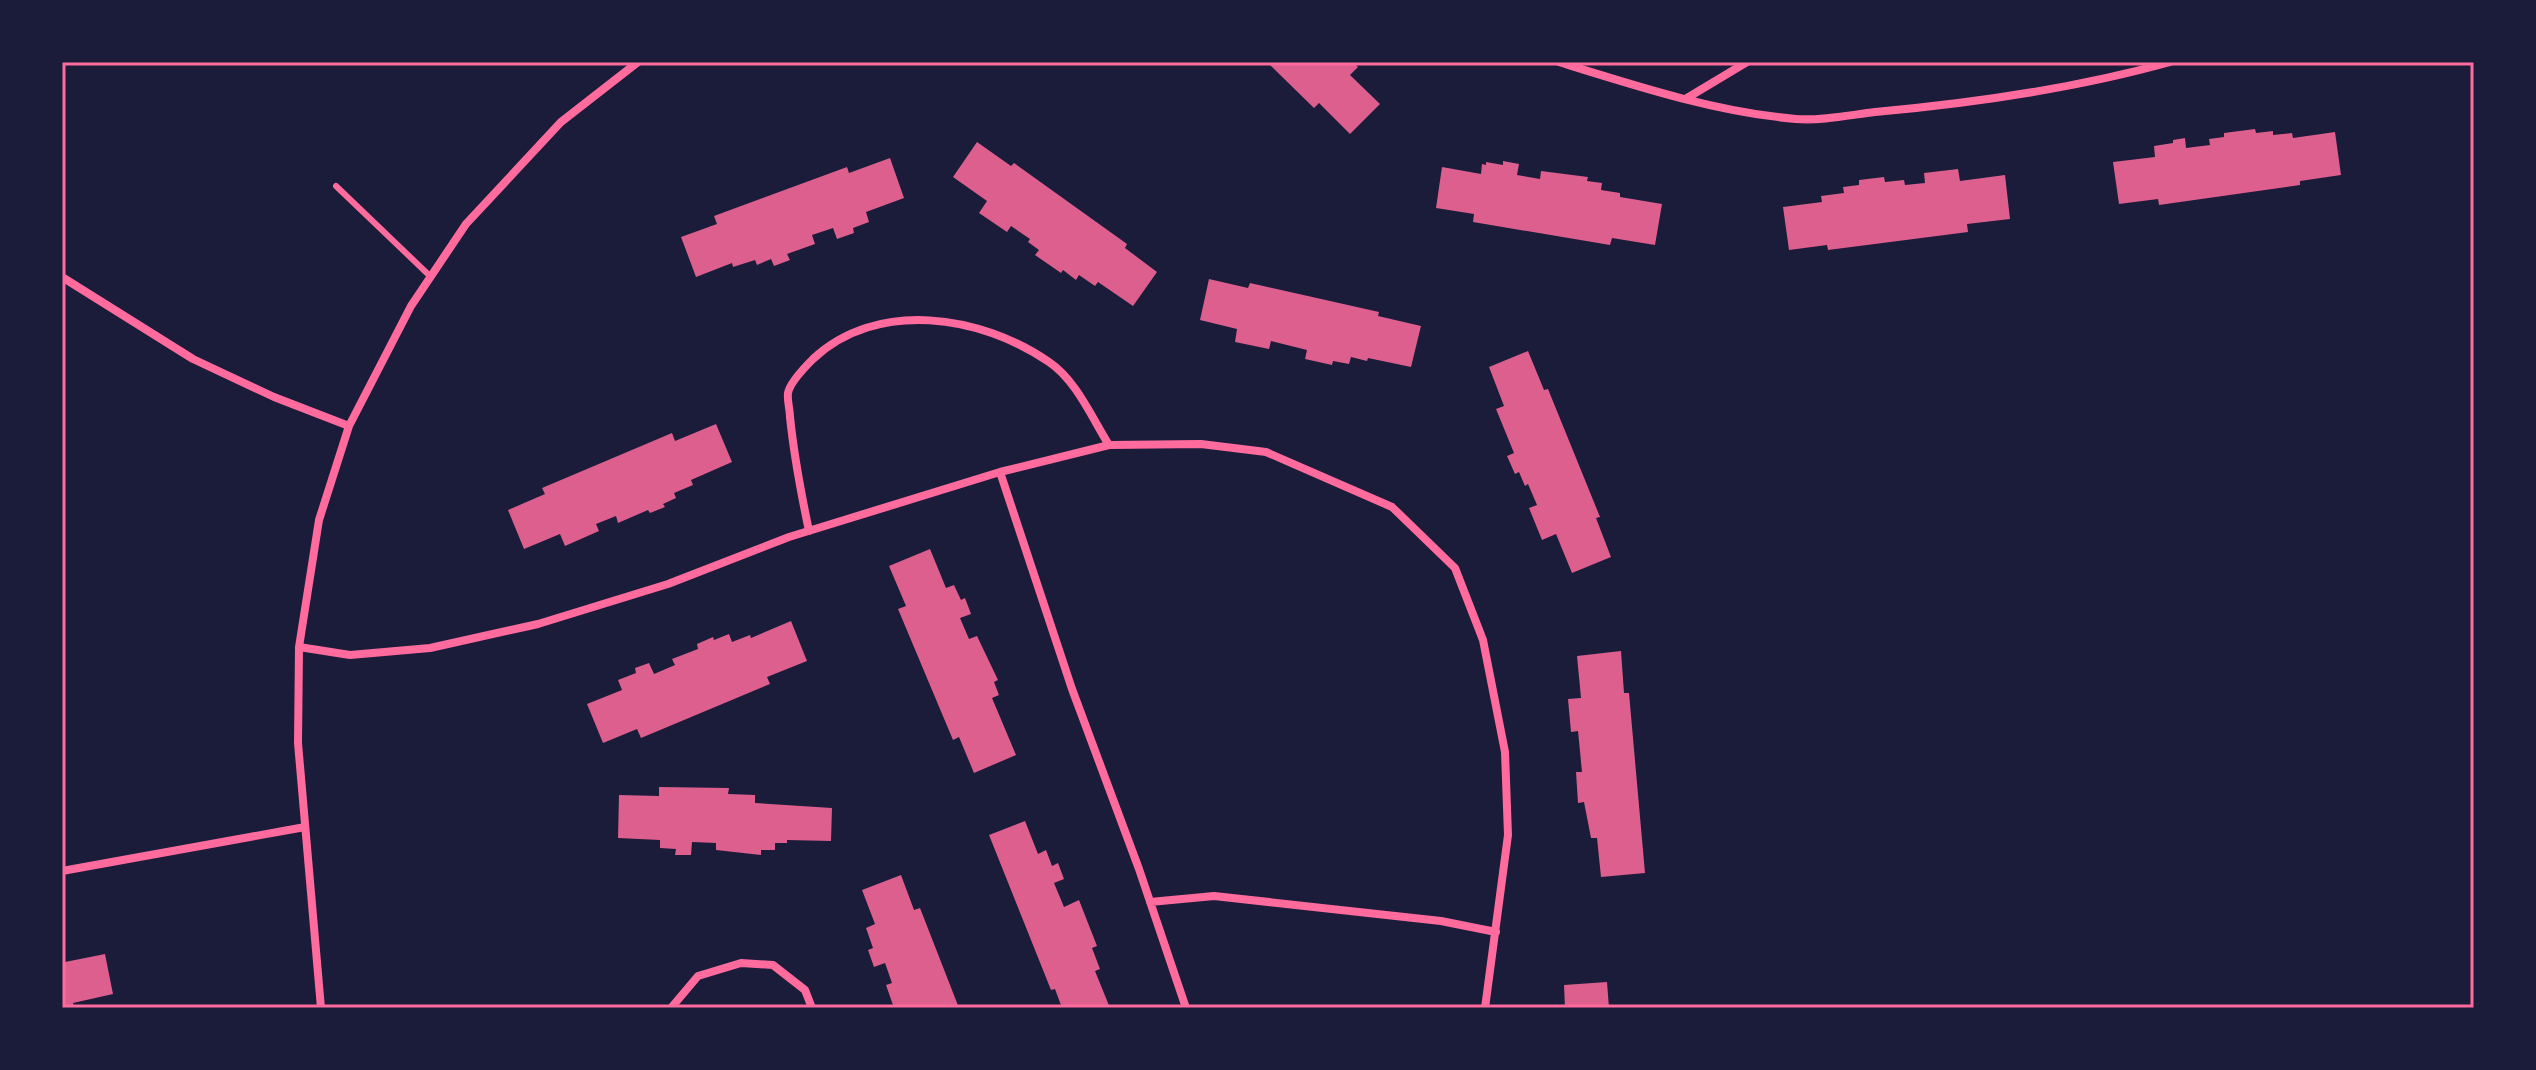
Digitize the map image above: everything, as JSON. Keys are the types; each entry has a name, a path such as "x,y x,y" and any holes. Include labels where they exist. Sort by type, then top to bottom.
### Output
{"street":[{"path":"321,1008 298,743 299,647 319,520 349,426 411,306 466,224 561,122 638,62"},
{"path":"1559,62 1687,98 1798,119 1914,109 2033,91 2112,78 2170,62"},
{"path":"1687,98 1747,62"},
{"path":"62,277 193,359 274,397 349,426"},
{"path":"809,531 794,459 788,392 804,368 829,344 881,322 925,318 973,327 1010,340 1051,363 1077,392 1109,445"},
{"path":"299,647 350,655 430,648 538,624 668,584 809,531 1000,472 1109,445 1201,444 1266,452 1392,507 1455,568 1483,640 1505,752 1508,835 1485,1008"},
{"path":"1000,472 1072,689 1186,1008"},
{"path":"62,871 305,827"},
{"path":"1150,902 1214,896 1441,921 1496,932"},
{"path":"671,1008 698,976 741,963 773,965 805,990 812,1008"}],"lane":[{"path":"336,186 431,277"}],"building":[{"path":"1267,62 1353,62 1358,67 1350,75 1380,104 1350,134 1319,103 1314,108"},
{"path":"2255,129 2256,133 2273,131 2273,135 2292,133 2293,138 2335,132 2341,175 2300,181 2300,185 2159,205 2158,199 2119,204 2113,162 2155,157 2154,146 2173,143 2173,140 2185,138 2186,148 2210,145 2209,139 2224,137 2224,133"},
{"path":"977,142 1011,166 1014,163 1127,244 1125,248 1157,272 1133,306 1098,282 1095,286 1079,275 1076,280 1063,270 1061,273 1035,255 1039,250 1028,242 1030,239 1011,226 1007,232 979,213 987,201 953,177"},
{"path":"890,158 904,198 866,212 869,222 853,228 854,233 837,239 833,228 812,235 815,244 787,254 790,260 774,266 771,259 757,265 755,260 733,267 732,263 696,277 681,237 717,224 714,216 847,167 849,173"},
{"path":"1503,161 1519,164 1517,175 1540,179 1541,171 1588,177 1587,181 1602,183 1601,190 1620,193 1620,197 1662,204 1655,245 1612,238 1610,245 1473,222 1474,214 1436,208 1442,167 1481,174 1482,164 1503,165"},
{"path":"1958,169 1960,181 2005,175 2010,219 1967,224 1968,232 1828,250 1827,245 1789,250 1783,207 1822,202 1821,196 1844,193 1843,187 1859,185 1859,180 1884,177 1885,182 1904,180 1905,185 1925,183 1924,173"},
{"path":"1209,279 1248,288 1250,283 1379,312 1378,316 1421,326 1411,367 1351,357 1349,364 1333,361 1332,365 1305,359 1307,350 1271,341 1269,349 1235,342 1237,329 1200,320"},
{"path":"1528,351 1544,390 1548,389 1600,517 1596,518 1611,557 1572,573 1556,534 1542,540 1529,508 1537,505 1528,484 1525,486 1519,472 1515,474 1507,456 1514,453 1496,409 1504,406 1489,367"},
{"path":"716,424 732,462 691,480 693,485 674,493 676,498 663,504 665,507 650,513 648,510 618,523 616,516 596,524 599,531 565,546 560,534 524,549 508,510 545,494 542,488 672,433 675,441"},
{"path":"930,549 946,588 954,585 961,600 965,598 971,614 960,618 969,639 977,636 998,680 994,682 999,695 992,698 1016,755 974,773 959,737 953,740 898,609 906,606 889,566"},
{"path":"791,621 807,661 767,677 770,684 641,738 637,729 603,743 587,704 622,690 618,680 636,673 635,668 649,663 654,674 675,665 672,659 698,649 697,644 713,637 714,640 729,634 732,642 750,635 751,638"},
{"path":"1621,651 1624,693 1629,693 1645,873 1601,877 1597,838 1591,838 1584,802 1578,803 1576,772 1582,772 1578,731 1571,732 1568,699 1581,698 1577,656"},
{"path":"659,787 729,788 728,794 755,795 755,803 832,808 831,841 787,840 787,843 775,843 775,850 761,850 761,855 716,850 716,843 692,842 691,855 675,855 676,849 660,848 660,840 618,838 619,795 659,796"},
{"path":"1025,821 1038,854 1046,850 1052,866 1058,863 1064,879 1054,883 1064,907 1079,900 1097,946 1092,948 1100,969 1095,971 1110,1008 1062,1008 1055,989 1051,990 989,835"},
{"path":"901,875 914,910 920,908 959,1008 894,1008 886,985 892,983 885,963 874,967 868,950 873,948 866,928 875,924 862,890"},
{"path":"105,954 113,994 62,1008 62,955 65,962"},
{"path":"1607,982 1609,1008 1565,1008 1564,985"}]}
